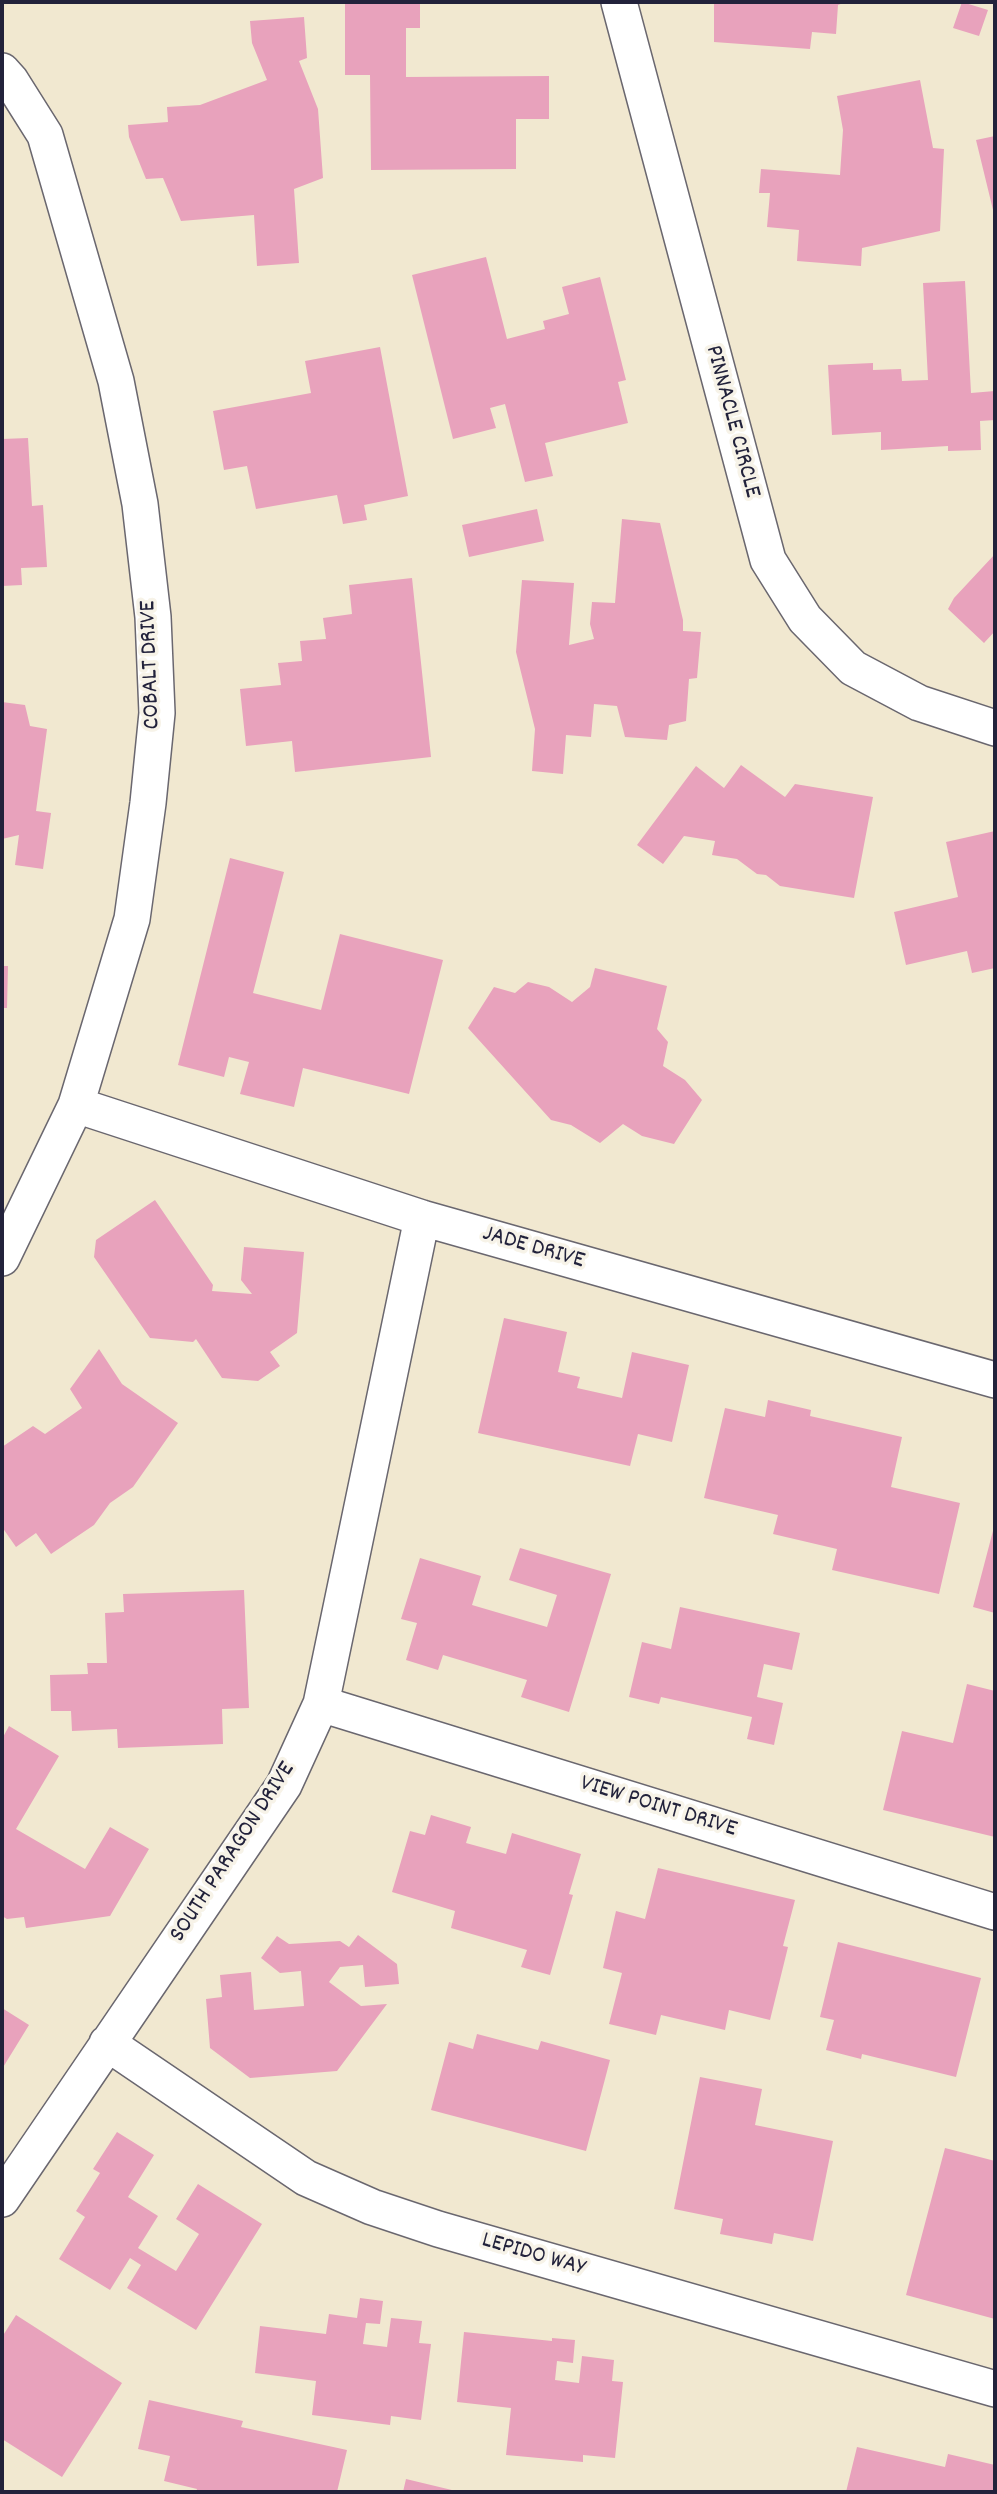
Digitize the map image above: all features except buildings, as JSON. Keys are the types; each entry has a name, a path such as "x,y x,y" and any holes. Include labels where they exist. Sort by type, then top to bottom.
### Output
{"street":[{"name":"PINNACLE CIRCLE","path":"619,2 768,560 805,619 853,668 919,703 995,729"},
{"name":"COBALT DRIVE","path":"2,71 46,135 116,381 139,504 153,617 157,713 132,919 76,1105 2,1258"},
{"name":"JADE DRIVE","path":"76,1105 422,1218 995,1380"},
{"name":"SOUTH PARAGON DRIVE","path":"2,2199 284,1785 321,1704 422,1218"},
{"name":"VIEW POINT DRIVE","path":"321,1704 995,1912"},
{"name":"LEPIDO WAY","path":"107,2043 306,2178 372,2207 438,2229 995,2389"}]}
